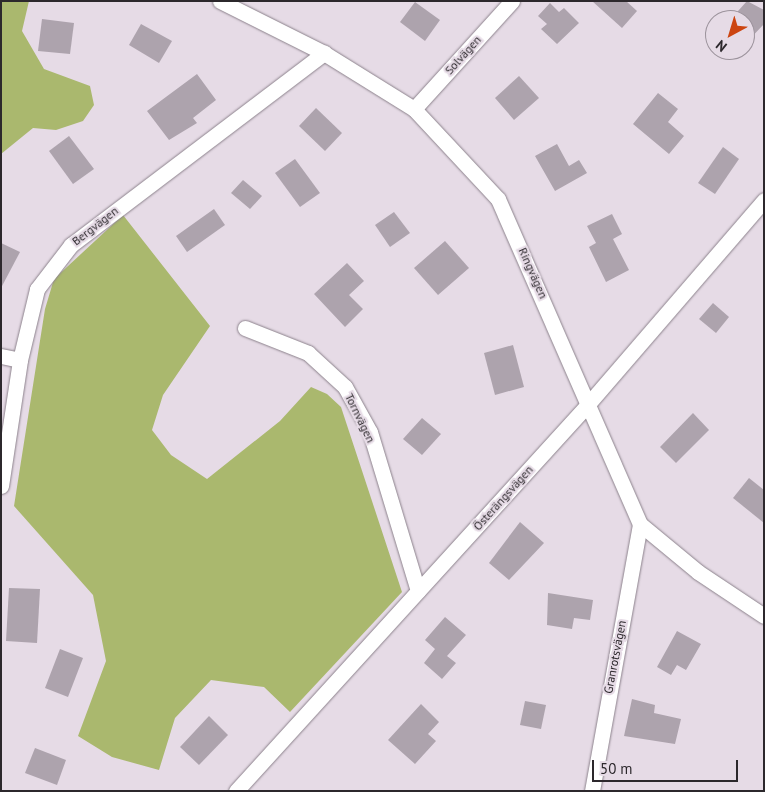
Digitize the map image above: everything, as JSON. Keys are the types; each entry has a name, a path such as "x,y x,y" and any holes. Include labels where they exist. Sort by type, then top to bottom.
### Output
{"street":[{"name":"Ringvägen","path":"220,1 324,53 414,109 498,199 640,524 698,572 764,616"},
{"name":"Solvägen","path":"414,109 512,1"},
{"name":"Bergvägen","path":"1,486 20,360 37,289 71,245 324,53"},
{"name":"Österängsvägen","path":"236,791 589,404 764,200"},
{"name":"Tornvägen","path":"245,328 308,353 345,387 370,432 418,591"},
{"path":"1,356 20,360"},
{"name":"Granrotsvägen","path":"592,791 640,524"}],"green space":[{"path":"1,1 29,1 22,31 44,69 90,86 94,105 83,121 56,130 33,128 1,154"},
{"path":"123,215 210,326 163,395 152,430 171,455 207,479 280,421 311,387 327,394 341,407 402,592 290,712 264,687 211,680 175,718 159,770 112,757 78,736 106,661 93,595 14,506 45,309 54,279"}],"building":[{"path":"592,1 626,1 637,11 622,28"},
{"path":"747,1 764,10 764,24 755,33 755,10 739,10"},
{"path":"415,2 440,20 425,41 400,22"},
{"path":"550,3 559,12 564,8 579,23 557,44 541,29 547,24 538,16"},
{"path":"42,19 74,23 70,54 38,51"},
{"path":"141,24 172,41 159,63 129,45"},
{"path":"197,74 216,100 193,118 197,123 169,140 147,111"},
{"path":"519,76 539,98 514,120 495,98"},
{"path":"658,93 678,109 668,122 684,136 669,154 633,124"},
{"path":"316,108 342,133 325,151 299,126"},
{"path":"69,136 94,169 73,184 49,151"},
{"path":"557,144 569,166 579,160 587,173 555,191 535,156"},
{"path":"723,147 739,159 715,194 698,183"},
{"path":"295,159 320,193 300,207 275,173"},
{"path":"243,180 262,196 250,209 231,193"},
{"path":"214,209 225,225 187,252 176,236"},
{"path":"394,212 410,233 390,247 375,225"},
{"path":"612,214 622,234 613,239 629,270 606,282 589,247 596,243 587,226"},
{"path":"445,241 469,268 438,295 414,268"},
{"path":"1,243 20,252 1,288"},
{"path":"347,263 364,281 349,295 363,309 345,327 314,294"},
{"path":"713,303 729,317 716,333 699,319"},
{"path":"513,345 524,387 495,395 484,353"},
{"path":"693,413 709,430 676,463 660,447"},
{"path":"422,418 441,434 422,455 403,439"},
{"path":"749,478 764,490 764,523 733,498"},
{"path":"520,522 544,543 509,580 489,563"},
{"path":"9,588 40,589 37,643 6,641"},
{"path":"548,593 593,600 590,620 574,618 572,629 547,625"},
{"path":"445,617 466,635 447,656 456,663 442,679 424,663 435,649 425,640"},
{"path":"677,631 701,644 686,670 677,665 671,675 657,667"},
{"path":"60,649 83,658 68,697 45,688"},
{"path":"632,699 655,705 654,713 681,719 675,744 624,736"},
{"path":"525,701 546,705 541,729 520,725"},
{"path":"421,704 439,722 428,734 436,741 415,764 388,740"},
{"path":"209,716 228,735 199,765 180,747"},
{"path":"35,748 66,760 57,785 25,773"}]}
